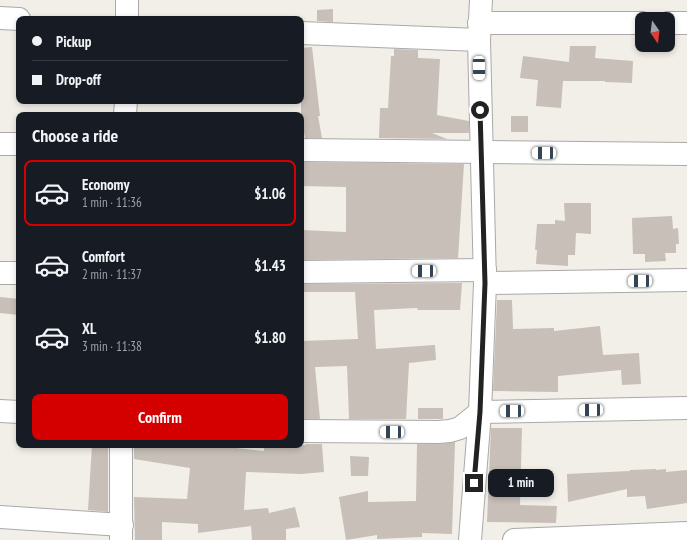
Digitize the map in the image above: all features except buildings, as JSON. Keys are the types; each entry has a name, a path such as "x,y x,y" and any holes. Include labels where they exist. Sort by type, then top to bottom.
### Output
{"street":[{"path":"127,0 127,16"},
{"path":"470,540 480,412 485,277 481,153 479,32 480,0"},
{"path":"0,18 16,19"},
{"path":"304,34 479,32 635,23"},
{"path":"675,24 687,24"},
{"path":"0,144 16,144"},
{"path":"304,150 687,154"},
{"path":"304,272 687,280"},
{"path":"0,273 16,273"},
{"path":"304,431 438,432 460,428 480,412 687,408"},
{"path":"0,411 16,412"},
{"path":"0,517 122,533 120,448"},
{"path":"514,540 687,533"}],"route":[{"path":"474,483 480,412 485,283 480,110"}]}
